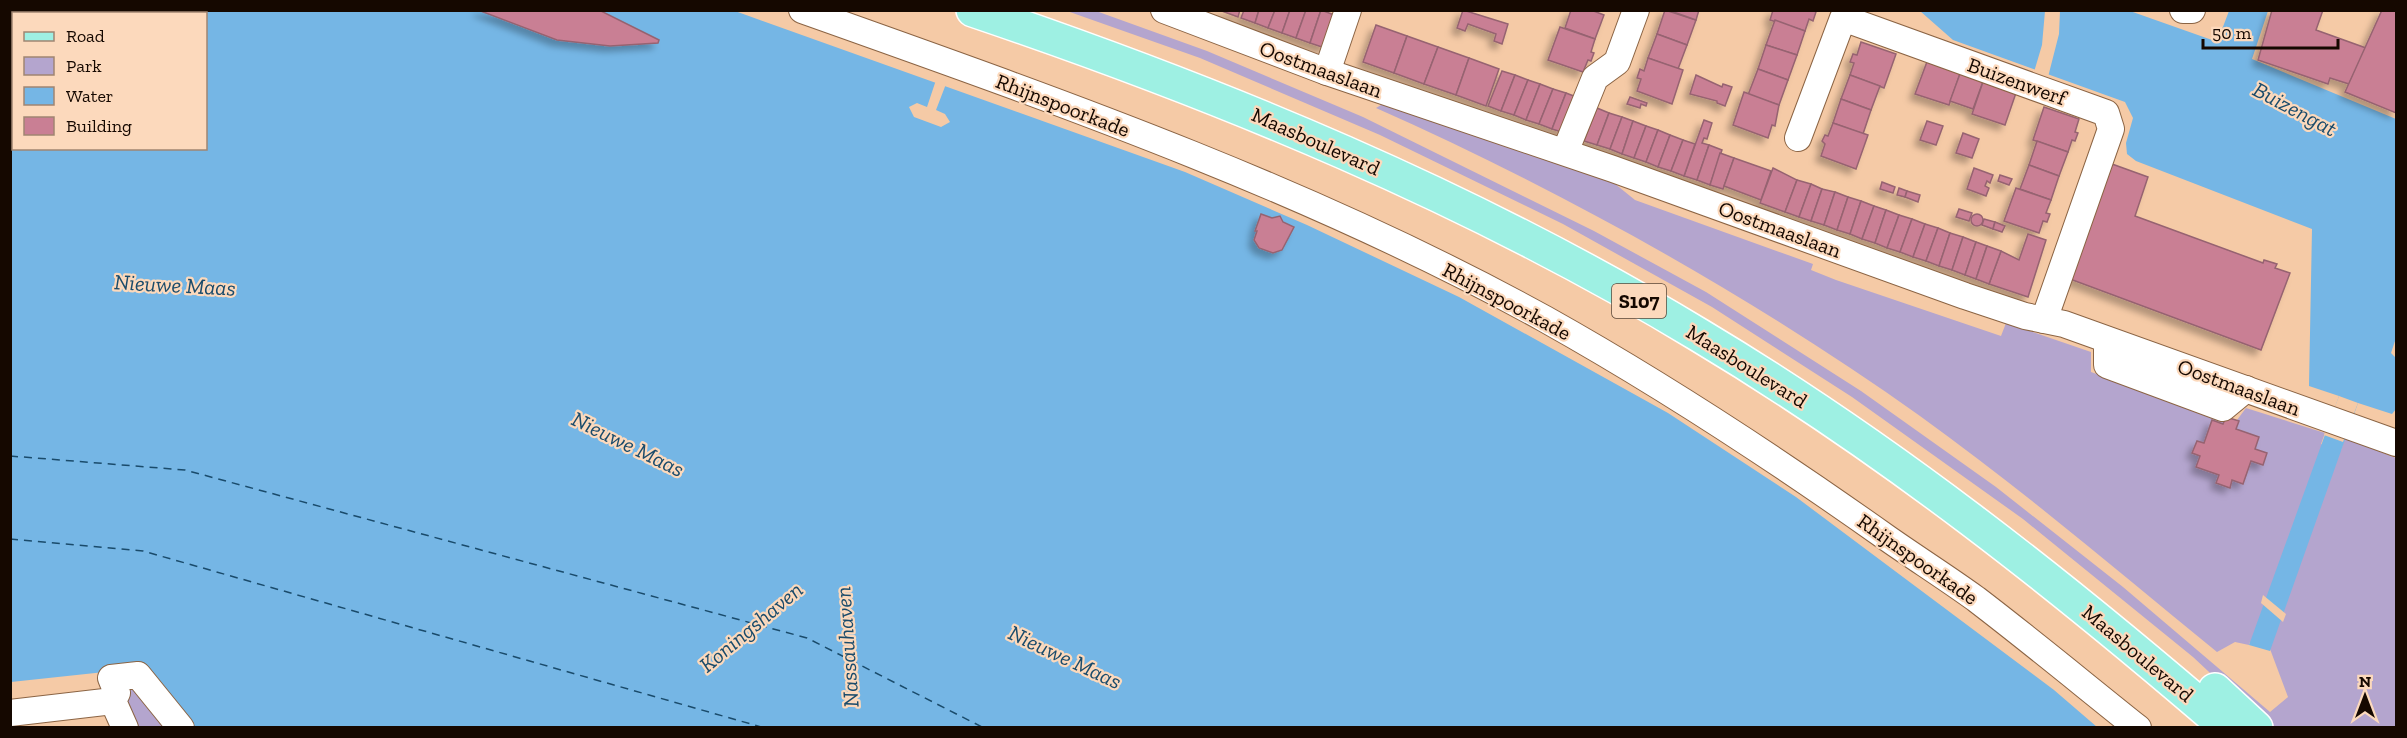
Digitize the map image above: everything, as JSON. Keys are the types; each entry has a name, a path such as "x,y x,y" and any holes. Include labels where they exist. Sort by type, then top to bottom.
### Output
{"main road":[{"name":"Maasboulevard","path":"973,10 1163,77 1359,159 1534,245 1697,333 1836,422 1976,522 2136,650 2227,728"},
{"name":"Maasboulevard","path":"1040,10 1249,88 1417,163 1550,230 1706,316 1827,392 1989,508 2155,638 2256,728"}],"street":[{"name":"Rhijnspoorkade","path":"802,10 1036,94 1241,173 1399,245 1543,318 1688,405 1836,501 1974,598 2138,728"},
{"name":"Oostmaaslaan","path":"1164,10 1327,72 1565,152 1965,296 2107,340 2397,442"},
{"path":"1327,72 1348,10"},
{"path":"1565,152 1595,78 1617,62 1636,10"},
{"path":"2183,10 2192,10"},
{"name":"Buizenwerf","path":"1798,138 1841,14 2106,113 2111,129 2044,320"},
{"path":"113,701 117,693 111,678 138,675 181,728"},
{"path":"10,713 113,701"},
{"path":"113,701 125,728"}],"green space":[{"path":"1067,11 1096,11 1207,51 1363,117 1594,231 1706,292 1861,391 1996,487 2123,587 2270,712 2288,697 2270,649 2250,642 2249,645 2235,642 2217,652 1996,473 1857,372 1656,248 1516,174 1376,108 1386,102 1609,179 1635,200 1813,264 1811,270 1836,280 2001,336 2006,323 2091,352 2091,372 2234,424 2246,408 2325,433 2321,444 2341,450 2345,438 2396,458 2396,727 2268,727 2193,657 2023,519 1852,397 1712,307 1563,224 1380,135 1200,58"},
{"path":"137,679 172,727 136,727 116,682"}],"water":[{"path":"10,11 735,11 1185,172 1307,225 1459,297 1668,413 1796,497 2054,690 2097,727 190,728 142,668 11,682"},
{"name":"Buizengat","path":"1920,11 2130,11 2212,40 2221,32 2229,11 2268,11 2252,59 2396,119 2396,338 2391,353 2396,358 2396,409 2392,414 2358,403 2270,651 2249,645 2339,396 2309,386 2312,229 2136,161 2127,154 2126,143 2133,118 2125,102 1953,40"}],"pier":[{"path":"2045,11 2060,11 2059,34 2048,77 2034,72 2042,45"},
{"path":"936,80 946,84 936,110 945,114 950,122 941,127 914,117 909,107 917,103 927,107"},
{"path":"2339,396 2358,403 2343,442 2324,435"},
{"path":"2263,595 2286,614 2283,622 2261,603"}],"building":[{"path":"478,10 599,10 659,40 658,43 610,46 557,40"},
{"path":"1219,10 1240,10 1238,17"},
{"path":"1244,10 1259,10 1255,23 1241,18"},
{"path":"1259,10 1275,10 1268,28 1255,23"},
{"path":"1275,10 1290,10 1282,33 1268,28"},
{"path":"1290,10 1306,10 1296,38 1282,33"},
{"path":"1306,10 1321,10 1310,43 1296,38"},
{"path":"1321,10 1337,16 1325,48 1310,43"},
{"path":"1463,10 1508,24 1502,44 1494,41 1496,34 1468,24 1465,31 1457,28"},
{"path":"1571,10 1591,10 1604,15 1595,39 1565,28"},
{"path":"1665,10 1696,20 1687,45 1657,34"},
{"path":"1668,10 1699,10 1696,20"},
{"path":"1773,10 1812,10 1816,12 1813,21 1809,19 1805,31 1770,20"},
{"path":"2272,10 2323,10 2316,30 2366,48 2349,84 2330,78 2328,84 2258,60"},
{"path":"2382,10 2396,10 2396,113 2345,92"},
{"path":"1775,20 1805,31 1797,55 1766,45"},
{"path":"1376,25 1407,36 1394,73 1363,62"},
{"path":"1560,27 1595,39 1591,52 1594,53 1583,72 1548,60"},
{"path":"1657,34 1687,45 1678,69 1648,58"},
{"path":"1407,36 1438,47 1424,84 1394,73"},
{"path":"1861,42 1896,54 1884,88 1850,75 1854,63 1850,62 1853,54 1857,55"},
{"path":"1766,45 1797,55 1788,80 1758,69"},
{"path":"1438,47 1469,58 1456,95 1424,84"},
{"path":"1469,58 1499,69 1486,106 1456,95"},
{"path":"1648,58 1683,70 1672,104 1637,91 1641,79 1637,78 1640,69 1644,71"},
{"path":"1928,59 1961,71 1949,105 1915,94"},
{"path":"1758,69 1788,80 1779,105 1748,95"},
{"path":"1502,71 1515,75 1501,111 1488,106"},
{"path":"1961,71 1984,79 1973,109 1950,101"},
{"path":"1515,75 1528,80 1514,115 1501,111"},
{"path":"1696,75 1722,87 1723,84 1732,87 1725,106 1717,101 1690,94"},
{"path":"1850,75 1880,86 1871,110 1841,99"},
{"path":"1984,79 2017,90 2005,125 1972,114"},
{"path":"1528,80 1540,84 1526,120 1514,115"},
{"path":"1540,84 1553,89 1539,124 1526,120"},
{"path":"1553,89 1566,93 1552,129 1539,124"},
{"path":"1744,92 1779,105 1775,126 1772,125 1768,138 1733,125"},
{"path":"1566,93 1579,98 1565,133 1552,129"},
{"path":"1630,97 1647,103 1646,106 1641,104 1640,108 1627,104"},
{"path":"1841,99 1871,110 1863,134 1833,123"},
{"path":"2044,107 2079,119 2075,132 2078,133 2075,141 2072,140 2068,152 2033,140"},
{"path":"1597,108 1609,113 1597,145 1584,141"},
{"path":"1609,113 1622,117 1610,149 1597,145"},
{"path":"1622,117 1633,121 1622,154 1610,149"},
{"path":"1704,120 1712,123 1707,139 1704,138 1702,143 1709,145 1697,180 1684,176"},
{"path":"1633,121 1646,126 1634,158 1622,154"},
{"path":"1927,121 1943,126 1936,145 1920,140"},
{"path":"1833,123 1868,135 1856,169 1821,156 1825,144 1822,141 1825,135 1828,136"},
{"path":"1646,126 1658,130 1646,162 1634,158"},
{"path":"1658,130 1670,135 1658,167 1646,162"},
{"path":"1963,133 1979,139 1972,158 1956,153"},
{"path":"1670,135 1683,140 1671,171 1658,167"},
{"path":"1683,140 1695,144 1684,176 1671,171"},
{"path":"2037,141 2068,152 2059,176 2029,165"},
{"path":"1709,145 1722,150 1710,185 1697,180"},
{"path":"1720,153 1734,158 1723,189 1710,185"},
{"path":"1734,158 1771,171 1761,200 1724,186"},
{"path":"2112,164 2148,177 2135,216 2263,263 2264,260 2277,264 2275,268 2290,273 2261,350 2070,279"},
{"path":"2029,165 2059,176 2051,200 2020,189"},
{"path":"1773,168 1797,180 1785,212 1760,203"},
{"path":"1974,168 1993,175 1990,183 1987,181 1985,186 1989,188 1986,196 1967,189"},
{"path":"2000,175 2012,179 2009,185 1998,181"},
{"path":"1797,180 1811,184 1799,217 1785,212"},
{"path":"1882,182 1895,187 1893,193 1880,189"},
{"path":"1811,184 1822,189 1811,221 1799,217"},
{"path":"1899,188 1907,191 1905,197 1897,195"},
{"path":"2016,188 2051,200 2046,213 2050,214 2047,222 2043,221 2039,233 2004,221"},
{"path":"1822,189 1835,192 1824,225 1811,221"},
{"path":"1907,191 1920,195 1918,202 1905,197"},
{"path":"1835,192 1848,197 1837,230 1824,225"},
{"path":"1848,197 1861,201 1850,234 1837,230"},
{"path":"1861,201 1874,206 1862,239 1850,234"},
{"path":"1874,206 1886,210 1875,243 1862,239"},
{"path":"1959,209 1972,213 1969,221 1956,217"},
{"path":"1886,210 1899,215 1887,248 1875,243"},
{"path":"1261,214 1272,218 1280,216 1283,222 1294,227 1282,250 1273,253 1259,248 1254,240"},
{"path":"1979,214 1983,220 1979,226 1975,226 1971,218"},
{"path":"1899,215 1912,219 1900,252 1887,248"},
{"path":"1912,219 1925,224 1913,257 1900,252"},
{"path":"1984,219 1995,222 1993,229 1982,225"},
{"path":"1995,222 2005,226 2002,232 1993,229"},
{"path":"1925,224 1938,228 1926,261 1913,257"},
{"path":"1938,228 1950,233 1939,266 1926,261"},
{"path":"1950,233 1963,237 1952,270 1939,266"},
{"path":"2028,234 2046,240 2028,297 1989,284 2001,251 2019,260"},
{"path":"1963,237 1976,242 1965,275 1952,270"},
{"path":"1976,242 1987,246 1976,279 1965,275"},
{"path":"1987,246 2001,251 1989,284 1976,279"},
{"path":"2226,417 2239,421 2236,429 2259,437 2255,449 2267,453 2263,465 2251,461 2243,484 2232,480 2230,488 2216,483 2219,475 2196,467 2200,456 2192,453 2197,441 2204,443 2212,420 2223,424"}],"ferry route":[{"path":"10,456 185,470 807,638 984,728"},
{"path":"10,539 143,551 765,728"}],"water label":[{"name":"Nieuwe Maas","path":"175,285"},
{"name":"Nieuwe Maas","path":"628,444"},
{"name":"Koningshaven","path":"751,627"},
{"name":"Nassauhaven","path":"847,647"},
{"name":"Nieuwe Maas","path":"1065,657"}]}
